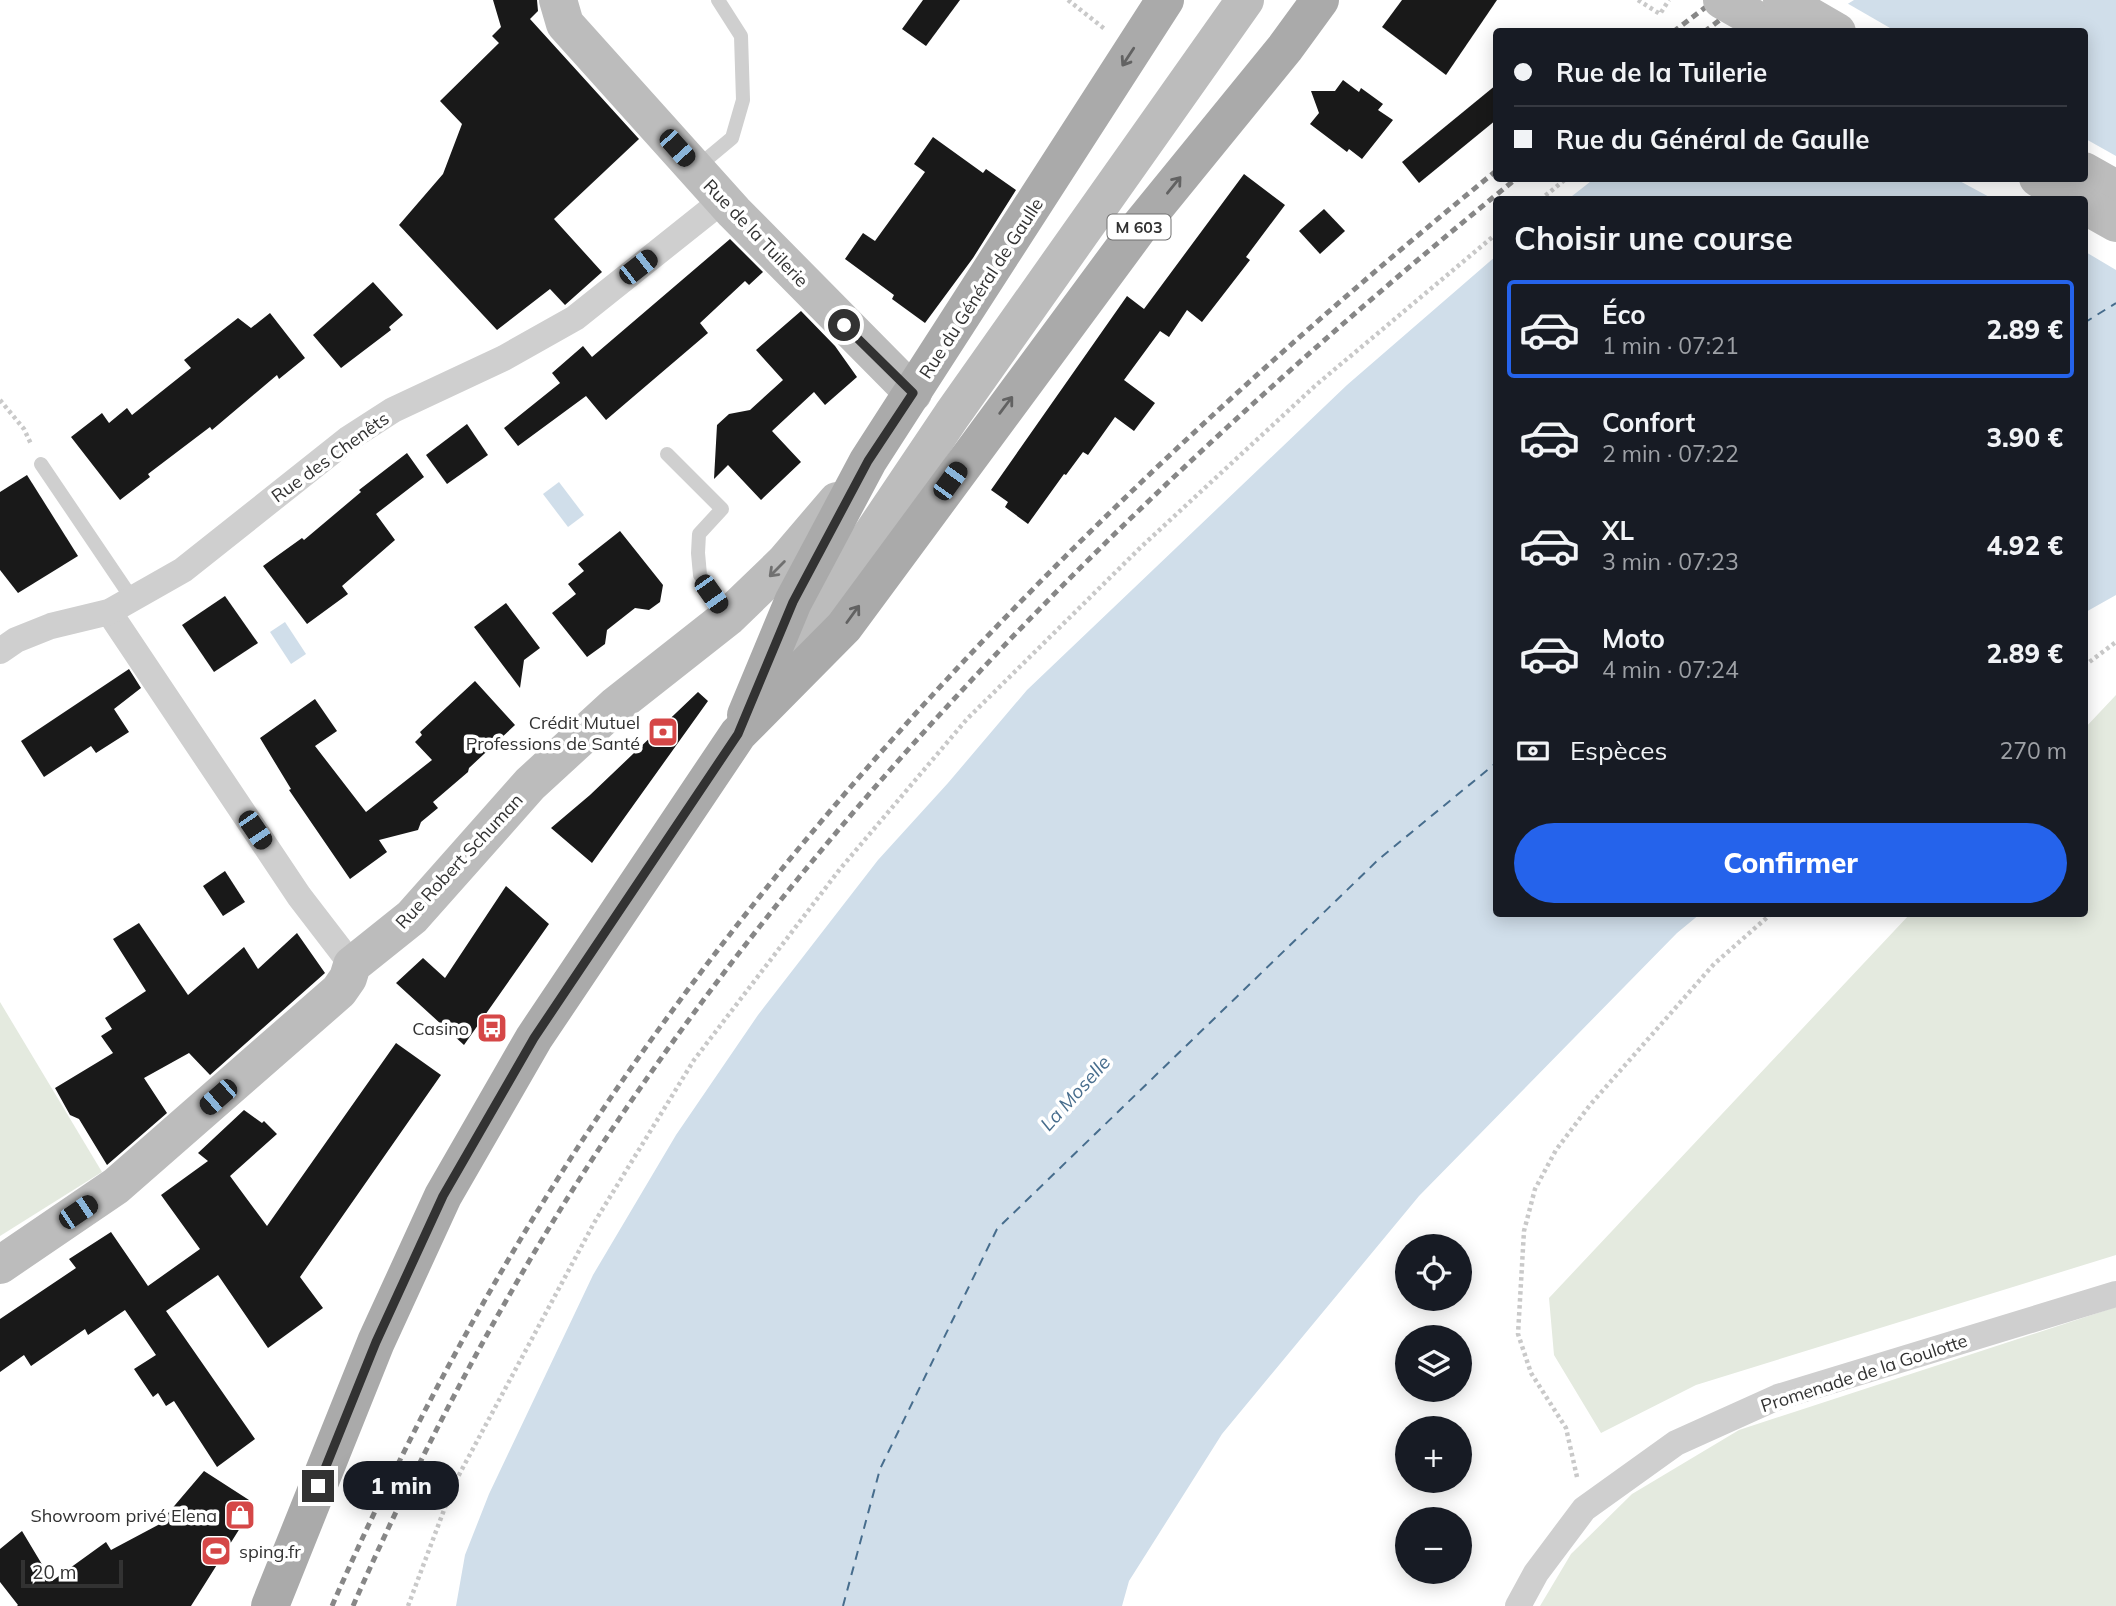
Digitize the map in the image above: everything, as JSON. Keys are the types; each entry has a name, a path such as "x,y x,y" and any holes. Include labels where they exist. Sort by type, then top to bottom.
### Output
{"main road":[{"name":"Rue du Général de Gaulle","path":"738,734 793,602 868,461 1165,0"},
{"name":"Rue du Général de Gaulle","path":"270,1606 376,1342 443,1196 534,1038 738,734 844,627 1140,226 1321,0"}],"street":[{"name":"Rue de la Tuilerie","path":"558,0 565,24 723,200 913,393"},
{"path":"738,734 952,415 1245,0"},
{"path":"1722,0 1770,28"},
{"path":"1782,0 1830,28"},
{"path":"2088,173 2116,189"},
{"path":"2045,182 2068,196"},
{"name":"Rue des Chenêts","path":"0,652 16,640 51,626 109,611 183,570 348,439 393,410 504,358 575,318 723,200"},
{"path":"2088,207 2116,223"},
{"name":"Rue Robert Schuman","path":"0,1265 116,1186 339,991 348,978 352,965 412,917 539,775 615,706 728,617 818,526 868,461"},
{"path":"109,611 299,895 352,965"},
{"name":"Promenade de la Goulotte","path":"1518,1606 1536,1573 1584,1509 1676,1443 1778,1397 2116,1294"}],"lane":[{"path":"695,169 732,138 743,100 741,36 718,0"},
{"path":"667,454 722,509 699,534 699,575 728,617"},
{"path":"41,464 133,600"}],"path":[{"path":"1068,0 1132,51"},
{"path":"1638,0 1660,14 1667,2"},
{"path":"1545,196 1562,182"},
{"path":"408,1606 453,1486 594,1223 694,1060 840,869 967,719 1131,556 1316,385 1493,237"},
{"path":"0,400 23,429 41,464"},
{"path":"2088,663 2116,642"},
{"path":"1584,1509 1566,1428 1531,1373 1518,1334 1524,1231 1535,1189 1556,1150 1590,1105 1714,964 1768,917"}],"shaded area":[{"path":"2116,695 2116,1255 1696,1385 1601,1433 1554,1355 1549,1298 1907,917 2088,917 2088,725"},
{"path":"0,1002 102,1172 0,1236"},
{"path":"2116,1307 2116,1606 1540,1606 1571,1554 1632,1494 1739,1430"}],"water":[{"path":"1854,0 2116,0 2116,595 2088,611 2088,196 1572,196 1590,182 2088,182 2088,28 1809,28"},
{"name":"La Moselle","path":"1493,259 1493,917 1696,917 1677,933 1419,1196 1222,1434 1129,1581 1122,1606 456,1606 465,1555 489,1494 593,1275 676,1135 758,1015 878,860 1027,690 1347,385"},
{"path":"559,482 584,515 568,527 543,494"},
{"path":"285,622 306,654 291,664 270,632"}],"pier":[{"path":"1845,2 1890,28 1805,28"},
{"path":"2088,140 2116,156 2116,270 2088,253 2088,196 1987,196 1962,182 2088,182"}],"building":[{"path":"493,0 537,0 538,11 530,19 639,139 554,219 602,272 565,305 550,289 497,330 399,225 443,174 462,124 440,101 499,43 492,36 501,27"},
{"path":"923,0 960,0 926,46 902,29"},
{"path":"1402,0 1497,0 1446,75 1382,27"},
{"path":"1343,80 1359,92 1361,88 1383,104 1378,110 1393,120 1362,159 1349,149 1347,152 1310,124 1319,113 1311,91 1335,91"},
{"path":"1493,87 1493,122 1419,183 1402,162"},
{"path":"933,137 983,173 986,169 1016,190 973,258 925,323 892,299 894,295 845,259 863,233 875,241 925,172 914,164"},
{"path":"1244,174 1285,205 1246,257 1250,260 1202,322 1187,310 1169,337 1160,331 1124,380 1155,403 1134,431 1115,417 1088,455 1083,452 1066,475 1064,474 1028,524 1005,507 1008,502 991,490 1127,296 1144,309"},
{"path":"1324,209 1345,231 1320,254 1299,231"},
{"path":"730,239 763,272 749,285 745,281 700,323 708,333 606,420 586,396 518,446 504,428 560,383 552,373 583,346 592,357"},
{"path":"373,282 403,315 389,327 391,330 341,368 313,335"},
{"path":"801,311 835,346 857,377 825,405 814,392 772,431 801,462 761,500 728,465 714,479 717,425 729,414 750,410 783,380 756,350"},
{"path":"270,313 305,358 279,379 277,375 212,430 210,427 148,474 150,477 120,500 71,437 102,413 109,423 127,408 132,415 191,368 184,360 238,318 251,328"},
{"path":"467,424 488,455 447,484 426,455"},
{"path":"407,453 424,477 376,514 395,540 342,586 348,594 307,624 263,566 302,538 304,540 361,492 359,490"},
{"path":"27,475 78,556 18,593 0,570 0,492"},
{"path":"620,531 663,585 660,602 649,610 635,608 607,630 605,644 587,657 552,613 576,594 568,584 584,571 578,564"},
{"path":"225,596 258,643 214,672 182,625"},
{"path":"506,603 540,648 524,660 520,688 474,627"},
{"path":"129,669 141,688 114,709 129,732 96,753 91,746 44,777 21,741"},
{"path":"475,681 515,725 433,802 438,808 421,822 418,830 379,840 387,852 350,879 289,790 291,789 260,738 315,699 337,731 315,746 366,812 432,760 415,742 422,735 420,732"},
{"path":"698,692 708,701 592,863 551,828 590,795"},
{"path":"225,871 245,902 223,916 203,886"},
{"path":"506,886 549,924 464,1045 396,983 423,958 445,978"},
{"path":"139,923 188,995 244,947 258,969 297,933 325,973 210,1075 189,1053 144,1078 167,1113 107,1165 79,1119 70,1115 55,1088 113,1053 101,1036 112,1029 105,1018 146,991 113,939"},
{"path":"396,1043 441,1075 300,1277 323,1308 268,1348 218,1275 166,1311 255,1439 217,1467 174,1401 166,1406 158,1393 153,1397 134,1369 156,1355 125,1310 88,1335 85,1329 31,1366 24,1355 0,1372 0,1319 76,1268 69,1259 111,1232 148,1286 200,1249 161,1195 208,1161 198,1153 244,1110 262,1123 264,1121 277,1134 230,1176 267,1226"},
{"path":"204,1471 249,1500 247,1505 252,1509 191,1606 17,1606 0,1582 0,1549 22,1531 52,1581 106,1542 111,1550 158,1525"}],"ferry route":[{"path":"2088,320 2116,303"},
{"path":"843,1606 880,1469 997,1229 1379,859 1493,765"}],"railway":[{"path":"1678,28 1715,0"},
{"path":"1709,28 1746,0"},
{"path":"332,1606 431,1400 504,1266 544,1201 627,1074 720,947 818,825 922,706 1030,592 1142,482 1257,375 1375,271 1493,173"},
{"path":"1495,196 1512,182"},
{"path":"353,1606 450,1404 485,1338 561,1209 643,1084 736,957 835,834 939,715 1048,601 1160,490 1277,382 1493,198"}],"place":[{"name":"Crédit Mutuel Professions de Santé","path":"663,732"},
{"name":"Casino","path":"492,1028"},
{"name":"Showroom privé Elena","path":"240,1515"},
{"name":"sping.fr","path":"216,1551"}],"route":[{"path":"318,1486 376,1342 443,1196 534,1038 738,734 793,602 868,461 913,393 844,325"}]}
